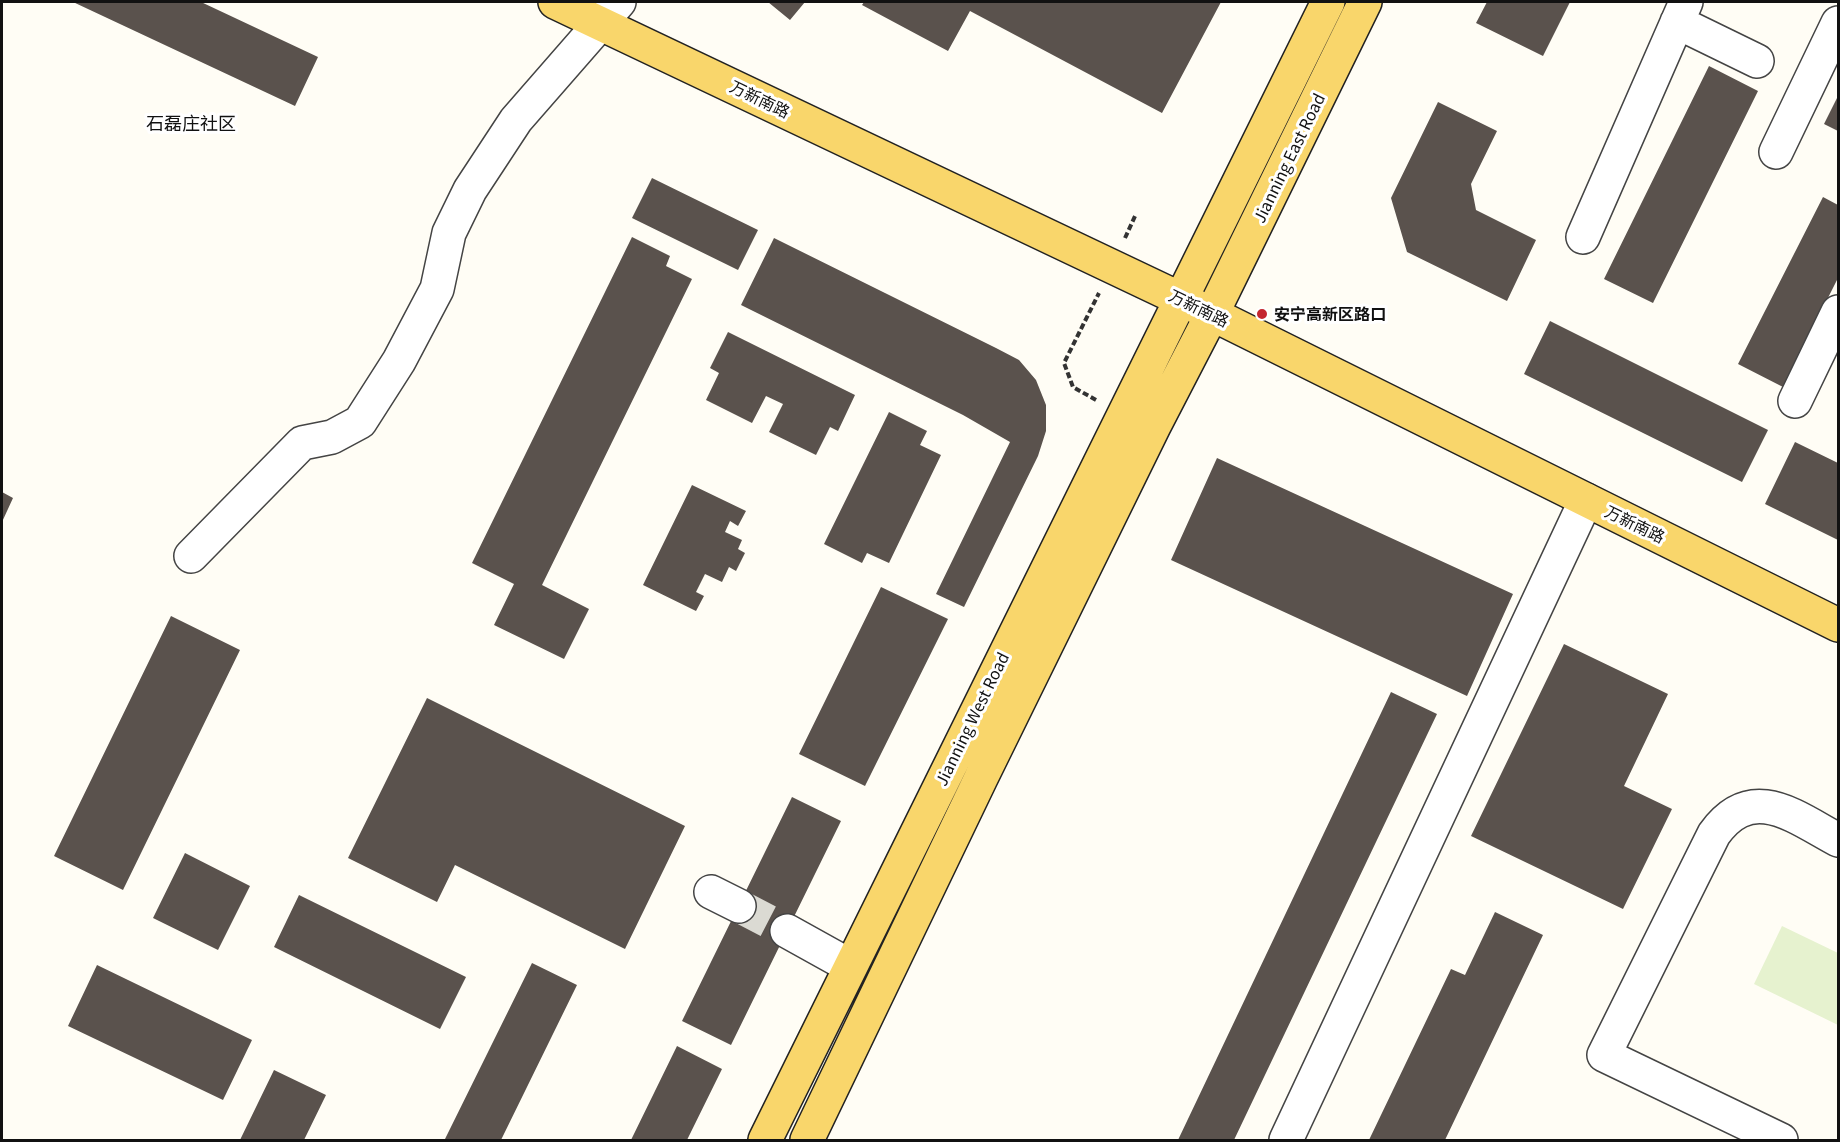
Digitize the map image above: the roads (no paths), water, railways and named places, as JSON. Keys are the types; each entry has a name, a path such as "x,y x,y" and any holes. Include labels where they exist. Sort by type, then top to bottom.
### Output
{"main road":[{"name":"万新南路","path":"555,2 609,12 1112,267 1212,314 1839,625"},
{"name":"Jianning East Road","path":"1182,300 1328,2"},
{"name":"Jianning East Road","path":"1212,314 1365,2"},
{"name":"Jianning West Road","path":"765,1140 1123,414 1182,300"},
{"name":"Jianning West Road","path":"807,1140 981,778 1154,426 1212,314"}],"street":[{"path":"191,556 302,443 332,437 360,422 399,361 436,289 449,233 470,190 516,120 609,12"},
{"path":"1583,237 1682,12 1757,61"},
{"path":"1776,152 1839,23"},
{"path":"1795,401 1839,312"},
{"path":"1286,1140 1586,500"},
{"path":"1782,1140 1604,1055 1714,834 1723,821 1750,806 1766,806 1781,810 1839,840"},
{"path":"787,932 850,966"}],"tunnel":[{"path":"739,906 787,931"}],"place":[{"name":"安宁高新区路口","path":"1262,314"}],"district":[{"name":"石磊庄社区","path":"191,123"}]}
